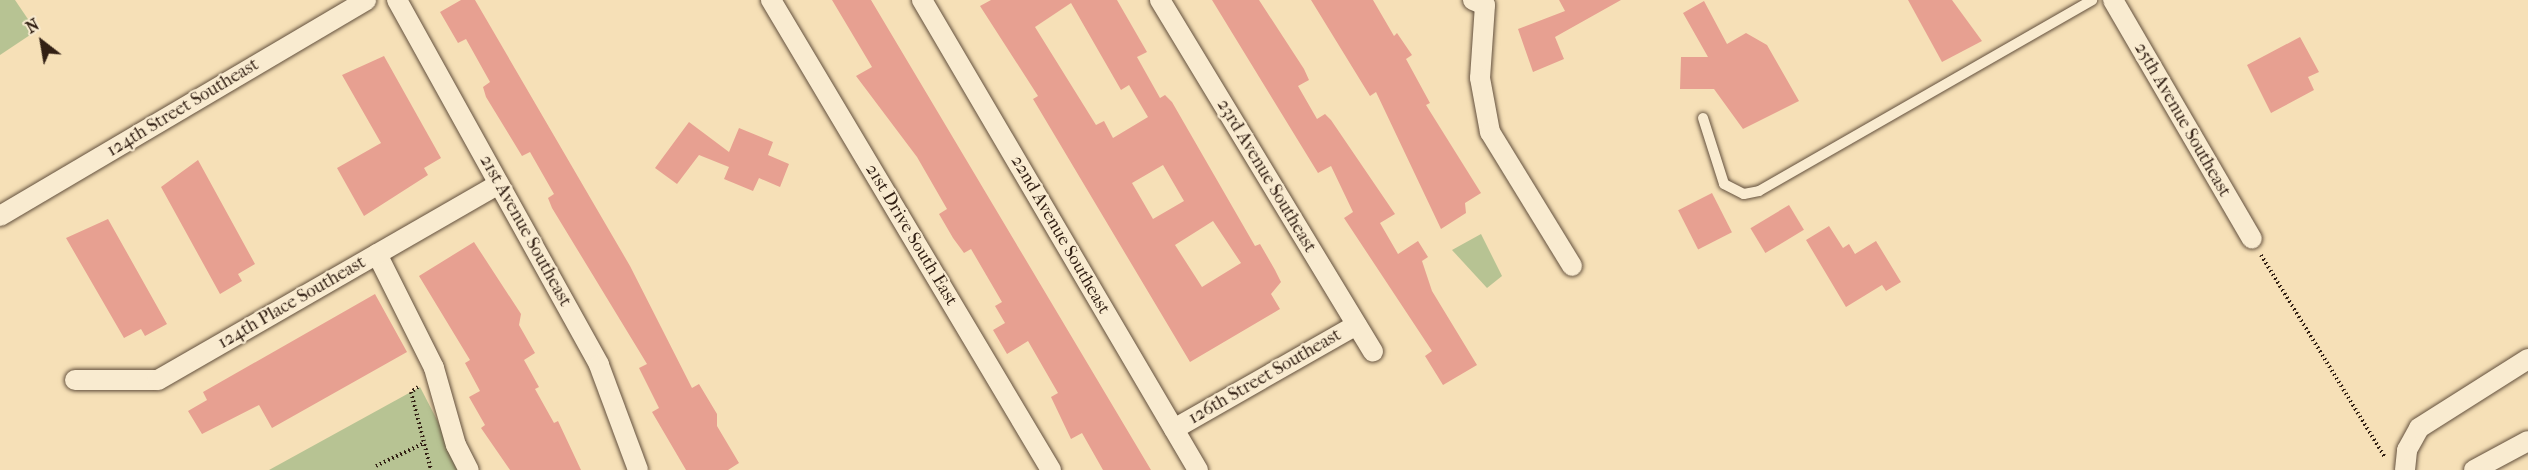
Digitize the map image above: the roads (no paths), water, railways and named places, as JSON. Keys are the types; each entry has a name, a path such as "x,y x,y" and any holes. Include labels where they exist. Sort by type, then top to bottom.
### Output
{"street":[{"name":"124th Street Southeast","path":"0,216 366,0"},
{"name":"21st Avenue Southeast","path":"398,0 599,365 638,470"},
{"name":"21st Drive South East","path":"771,0 1051,470"},
{"name":"22nd Avenue Southeast","path":"922,0 1198,470"},
{"name":"23rd Avenue Southeast","path":"1160,0 1373,352"},
{"name":"25th Avenue Southeast","path":"2113,0 2252,239"},
{"path":"1482,2 1480,78 1490,132 1572,266"},
{"name":"124th Place Southeast","path":"75,380 158,380 499,184"},
{"path":"377,254 436,374 456,445 470,470"},
{"name":"126th Street Southeast","path":"1174,429 1356,325"},
{"path":"2405,470 2407,450 2419,428 2528,358"},
{"path":"2474,470 2528,441"}],"lane":[{"path":"1703,118 1724,184 1744,194 1759,191 2092,0"}]}
